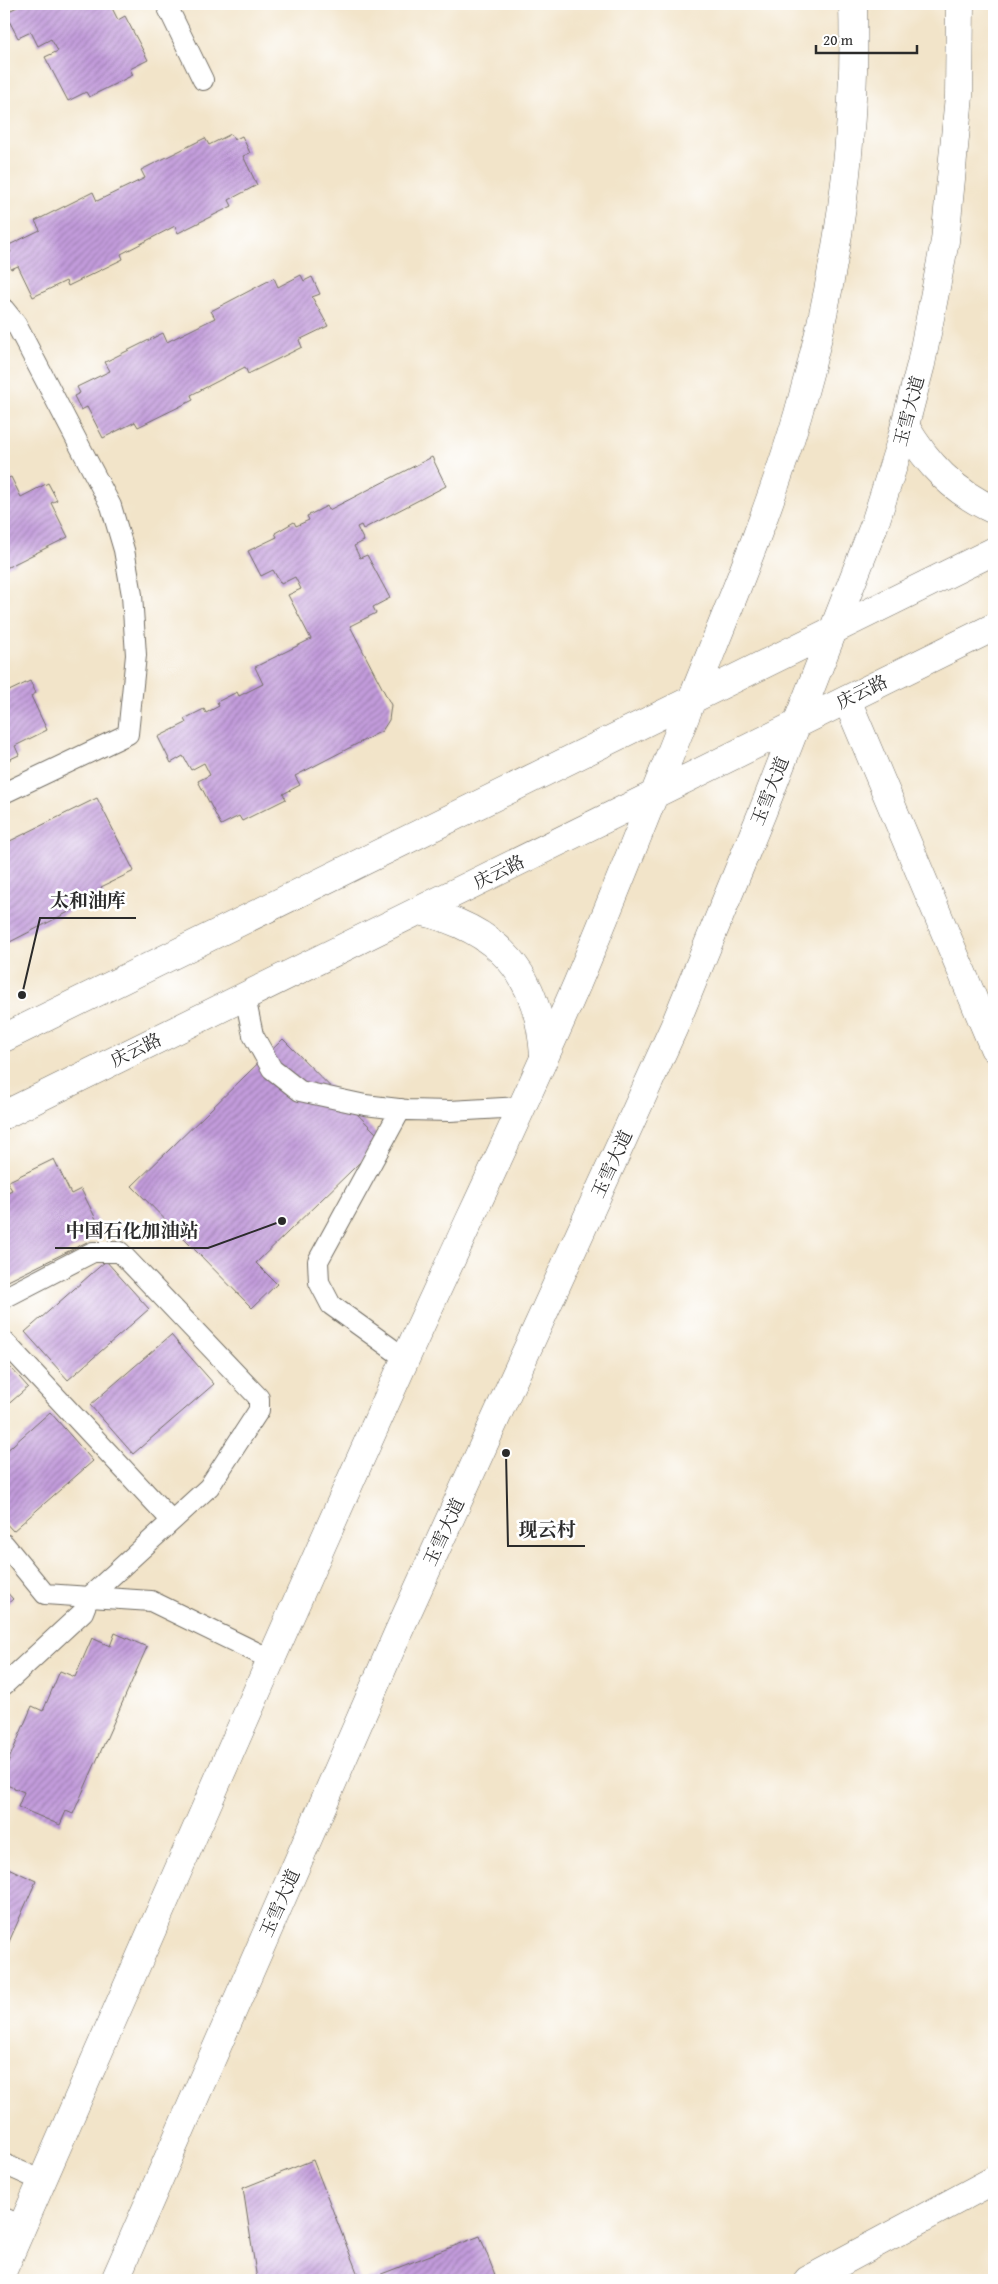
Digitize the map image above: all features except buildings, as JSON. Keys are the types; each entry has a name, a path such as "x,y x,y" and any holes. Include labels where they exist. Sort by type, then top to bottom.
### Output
{"main road":[{"path":"4,2268 13,2222 42,2181 270,1659 576,985 692,700 774,488 798,414 817,340 839,226 852,91 853,4"},
{"name":"玉雪大道","path":"115,2280 397,1635 674,1028 797,725 875,523 905,426 921,364 945,241 959,96 960,4"},
{"path":"905,426 918,449 935,470 954,488 994,510"},
{"path":"4,1038 994,551"},
{"name":"庆云路","path":"4,1115 994,627"},
{"path":"847,700 994,1048"},
{"path":"420,911 464,924 483,936 516,968 528,988 537,1010 542,1032 544,1056"},
{"path":"808,2280 994,2180"}],"lane":[{"path":"166,4 203,80"},
{"path":"4,309 16,324 111,506 124,550 132,595 136,656 128,734 4,793"},
{"path":"245,997 253,1035 272,1069 300,1091 341,1100 401,1109 450,1112 521,1107"},
{"path":"401,1109 318,1261 319,1282 330,1305 406,1359"},
{"path":"4,1298 94,1252 120,1252 259,1398 259,1410 209,1487 89,1597 83,1612 4,1686"},
{"path":"4,1341 172,1521"},
{"path":"4,1544 45,1594 151,1601 270,1659"},
{"path":"4,2164 42,2181"}],"place":[{"name":"太和油库","path":"22,995"},
{"name":"中国石化加油站","path":"282,1221"},
{"name":"现云村","path":"506,1453"}]}
